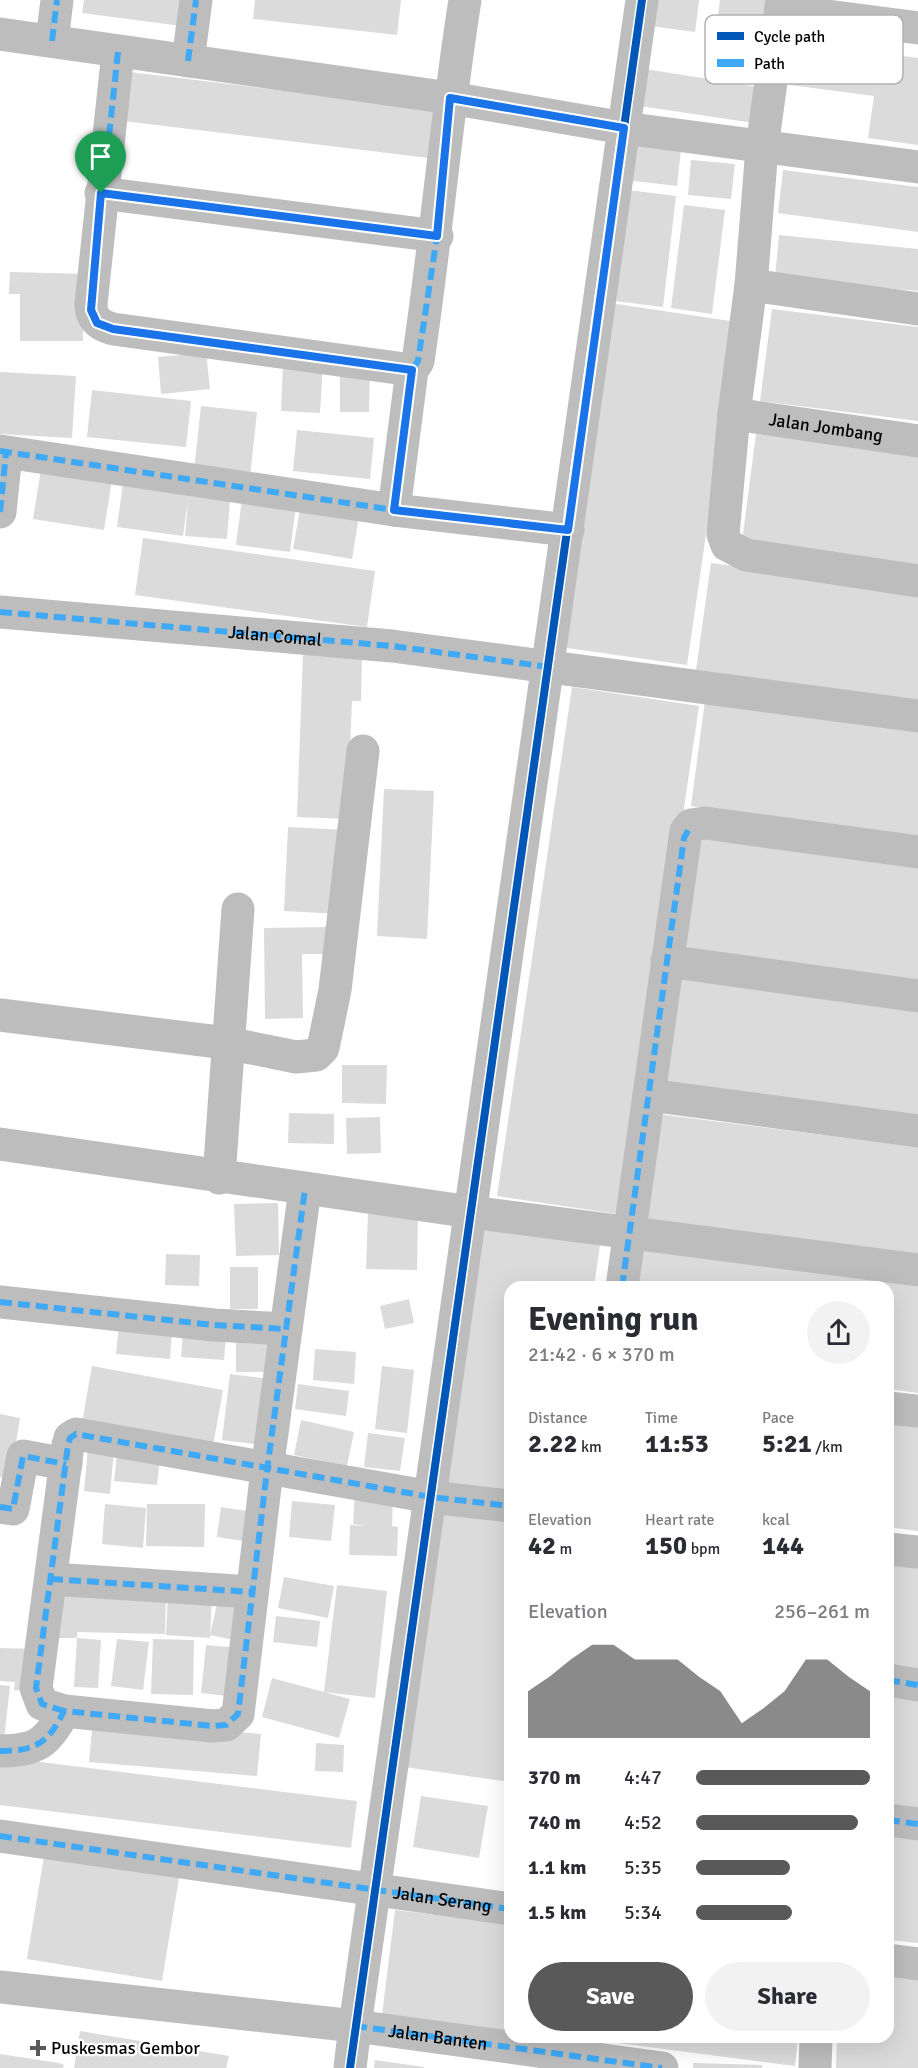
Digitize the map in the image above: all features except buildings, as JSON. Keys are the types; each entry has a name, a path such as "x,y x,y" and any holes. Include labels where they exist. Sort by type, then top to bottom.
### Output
{"street":[{"path":"52,41 57,0"},
{"path":"188,61 196,0"},
{"path":"394,510 412,370 418,361 437,236 450,98 465,0"},
{"path":"350,2068 642,0"},
{"path":"781,5 841,15"},
{"path":"903,25 918,28"},
{"path":"0,34 450,98 624,128 762,148 918,167"},
{"path":"118,52 101,193 91,310 97,323 104,327 412,370"},
{"path":"771,84 762,148 751,285 722,521 727,545 746,555 918,581"},
{"path":"101,193 437,236"},
{"path":"751,285 918,309"},
{"name":"Jalan Jombang","path":"734,414 918,441"},
{"path":"0,512 3,452 394,510 568,530"},
{"name":"Jalan Comal","path":"0,612 392,646 918,716"},
{"path":"0,1015 227,1043 305,1058 312,1057 323,1048 335,990 363,751"},
{"path":"623,1281 684,838 691,825 705,823 918,852"},
{"path":"219,1178 238,909"},
{"path":"668,961 918,996"},
{"path":"649,1095 918,1131"},
{"path":"0,1144 219,1178 918,1270"},
{"path":"305,1189 267,1470 238,1714 232,1722 226,1725 213,1726 64,1711 42,1704 36,1688 70,1438 76,1434 267,1470 431,1497 504,1505"},
{"path":"0,1302 214,1325 286,1329"},
{"path":"894,1408 918,1411"},
{"path":"0,1507 13,1509 23,1456 66,1464"},
{"path":"894,1549 918,1552"},
{"path":"51,1579 252,1592"},
{"path":"894,1681 918,1684"},
{"path":"0,1751 31,1748 46,1740 64,1711"},
{"path":"894,1821 918,1824"},
{"name":"Jalan Serang","path":"0,1836 504,1908"},
{"path":"894,1961 918,1964"},
{"name":"Jalan Banten","path":"0,1987 355,2026 663,2068"},
{"path":"815,2068 816,2043"}],"marked path":[{"path":"52,41 57,0"},
{"path":"188,61 196,0"},
{"path":"118,52 91,304 92,314 97,321 113,329 412,370"},
{"path":"394,510 412,370 418,361 437,236 450,98"},
{"path":"101,193 437,236"},
{"path":"0,451 394,510 568,530"},
{"path":"0,512 6,453"},
{"path":"0,612 392,646 549,667"},
{"path":"623,1281 684,838 691,825"},
{"path":"0,1751 23,1749 40,1743 52,1731 64,1711 213,1726 226,1725 238,1714 267,1470 305,1189"},
{"path":"0,1302 214,1325 286,1329"},
{"path":"64,1711 42,1704 36,1688 68,1445 70,1438 76,1434 431,1497 504,1505"},
{"path":"0,1507 13,1509 23,1456 66,1464"},
{"path":"51,1579 252,1592"},
{"path":"894,1681 918,1685"},
{"path":"894,1821 918,1824"},
{"path":"0,1836 504,1908"},
{"path":"355,2026 662,2068"}],"cycle path":[{"path":"350,2068 642,0"}],"place":[{"name":"Puskesmas Gembor","path":"38,2048"}],"route":[{"path":"450,98 624,128 568,530 394,510 412,370 113,329 97,323 93,317 91,304 101,193 437,236 450,98"}]}
